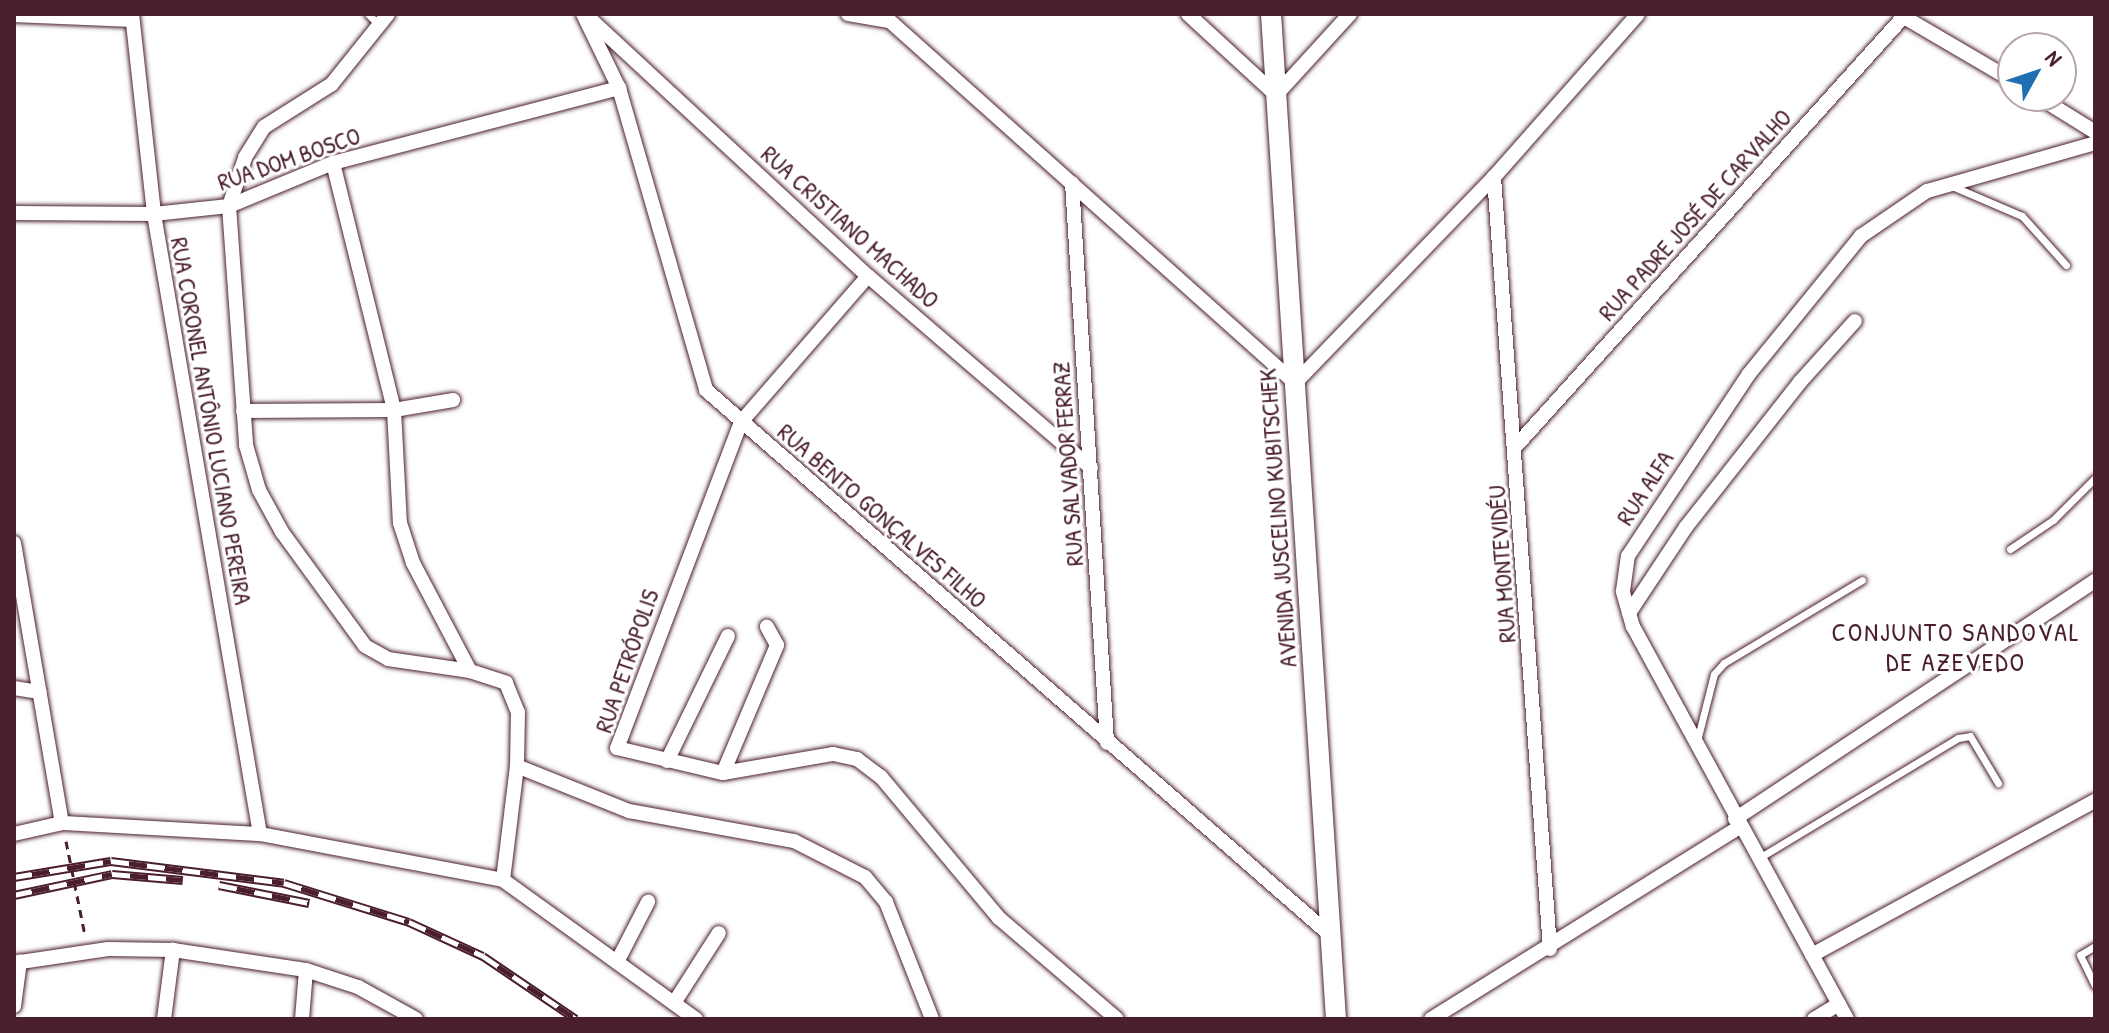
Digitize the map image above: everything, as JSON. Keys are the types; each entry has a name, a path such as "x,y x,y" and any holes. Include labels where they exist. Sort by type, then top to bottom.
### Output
{"street":[{"name":"RUA BENTO GONÇALVES FILHO","path":"584,14 619,88 706,390 1330,935"},
{"name":"RUA CRISTIANO MACHADO","path":"584,14 868,276 1091,468"},
{"path":"848,14 885,17 1295,383 1494,177 1638,14"},
{"path":"1188,14 1276,95 1350,14"},
{"name":"AVENIDA JUSCELINO KUBITSCHEK","path":"1271,14 1336,1019"},
{"path":"14,15 132,17"},
{"path":"1905,16 1997,71"},
{"name":"RUA PADRE JOSÉ DE CARVALHO","path":"1516,446 1905,16"},
{"name":"RUA CORONEL ANTÔNIO LUCIANO PEREIRA","path":"132,17 154,214 260,834"},
{"path":"384,20 332,84 264,127 245,158 229,206 246,445 259,490 282,532 365,646 388,659 423,668 470,671 506,683 514,696 517,766 503,880"},
{"name":"RUA DOM BOSCO","path":"14,213 154,214 229,206 333,163 619,88"},
{"path":"2063,112 2095,132"},
{"name":"RUA ALFA","path":"1847,1019 1737,823 1629,613 1623,591 1628,556 1648,519 1749,374 1861,236 1889,213 1950,185 2095,143"},
{"path":"333,163 394,410 400,523 413,563 470,671"},
{"name":"RUA MONTEVIDÉU","path":"1494,177 1516,446 1550,949"},
{"name":"RUA SALVADOR FERRAZ","path":"1072,183 1107,743"},
{"name":"RUA PETRÓPOLIS","path":"868,276 741,422 617,748 723,773 833,754 857,759 881,777 999,918 1117,1019"},
{"path":"1629,613 1686,527 1800,382 1855,321"},
{"path":"243,411 394,410 453,400"},
{"path":"14,543 62,823"},
{"path":"1431,1019 1550,949 2095,581"},
{"path":"723,773 777,645 767,627"},
{"path":"667,761 728,636"},
{"path":"14,688 40,692"},
{"path":"517,766 629,811 794,841 839,860 865,877 886,902 932,1019"},
{"path":"1812,955 2095,801"},
{"path":"14,834 62,823 260,834 503,880 696,1019"},
{"path":"617,962 648,902"},
{"path":"674,1003 719,933"},
{"path":"164,1019 173,950"},
{"path":"14,1006 17,962 88,951 173,950 306,970 358,987 416,1019"},
{"path":"302,1019 306,970"},
{"path":"1814,1019 1839,1004"}],"lane":[{"path":"368,14 384,20"},
{"path":"1950,185 2022,216 2066,265"},
{"path":"2010,549 2053,520 2095,478"},
{"path":"1697,747 1714,674 1724,663 1862,580"},
{"path":"1757,859 1903,766 1958,738 1970,736 1998,783"},
{"path":"2095,946 2080,955 2095,986"}],"path":[{"path":"68,846 88,951"}],"railway":[{"path":"14,877 111,861 284,883 409,922 483,956 576,1019"},
{"path":"14,895 112,874 183,880"},
{"path":"219,885 309,903"}],"district":[{"name":"CONJUNTO SANDOVAL DE AZEVEDO","path":"1956,647"}]}
